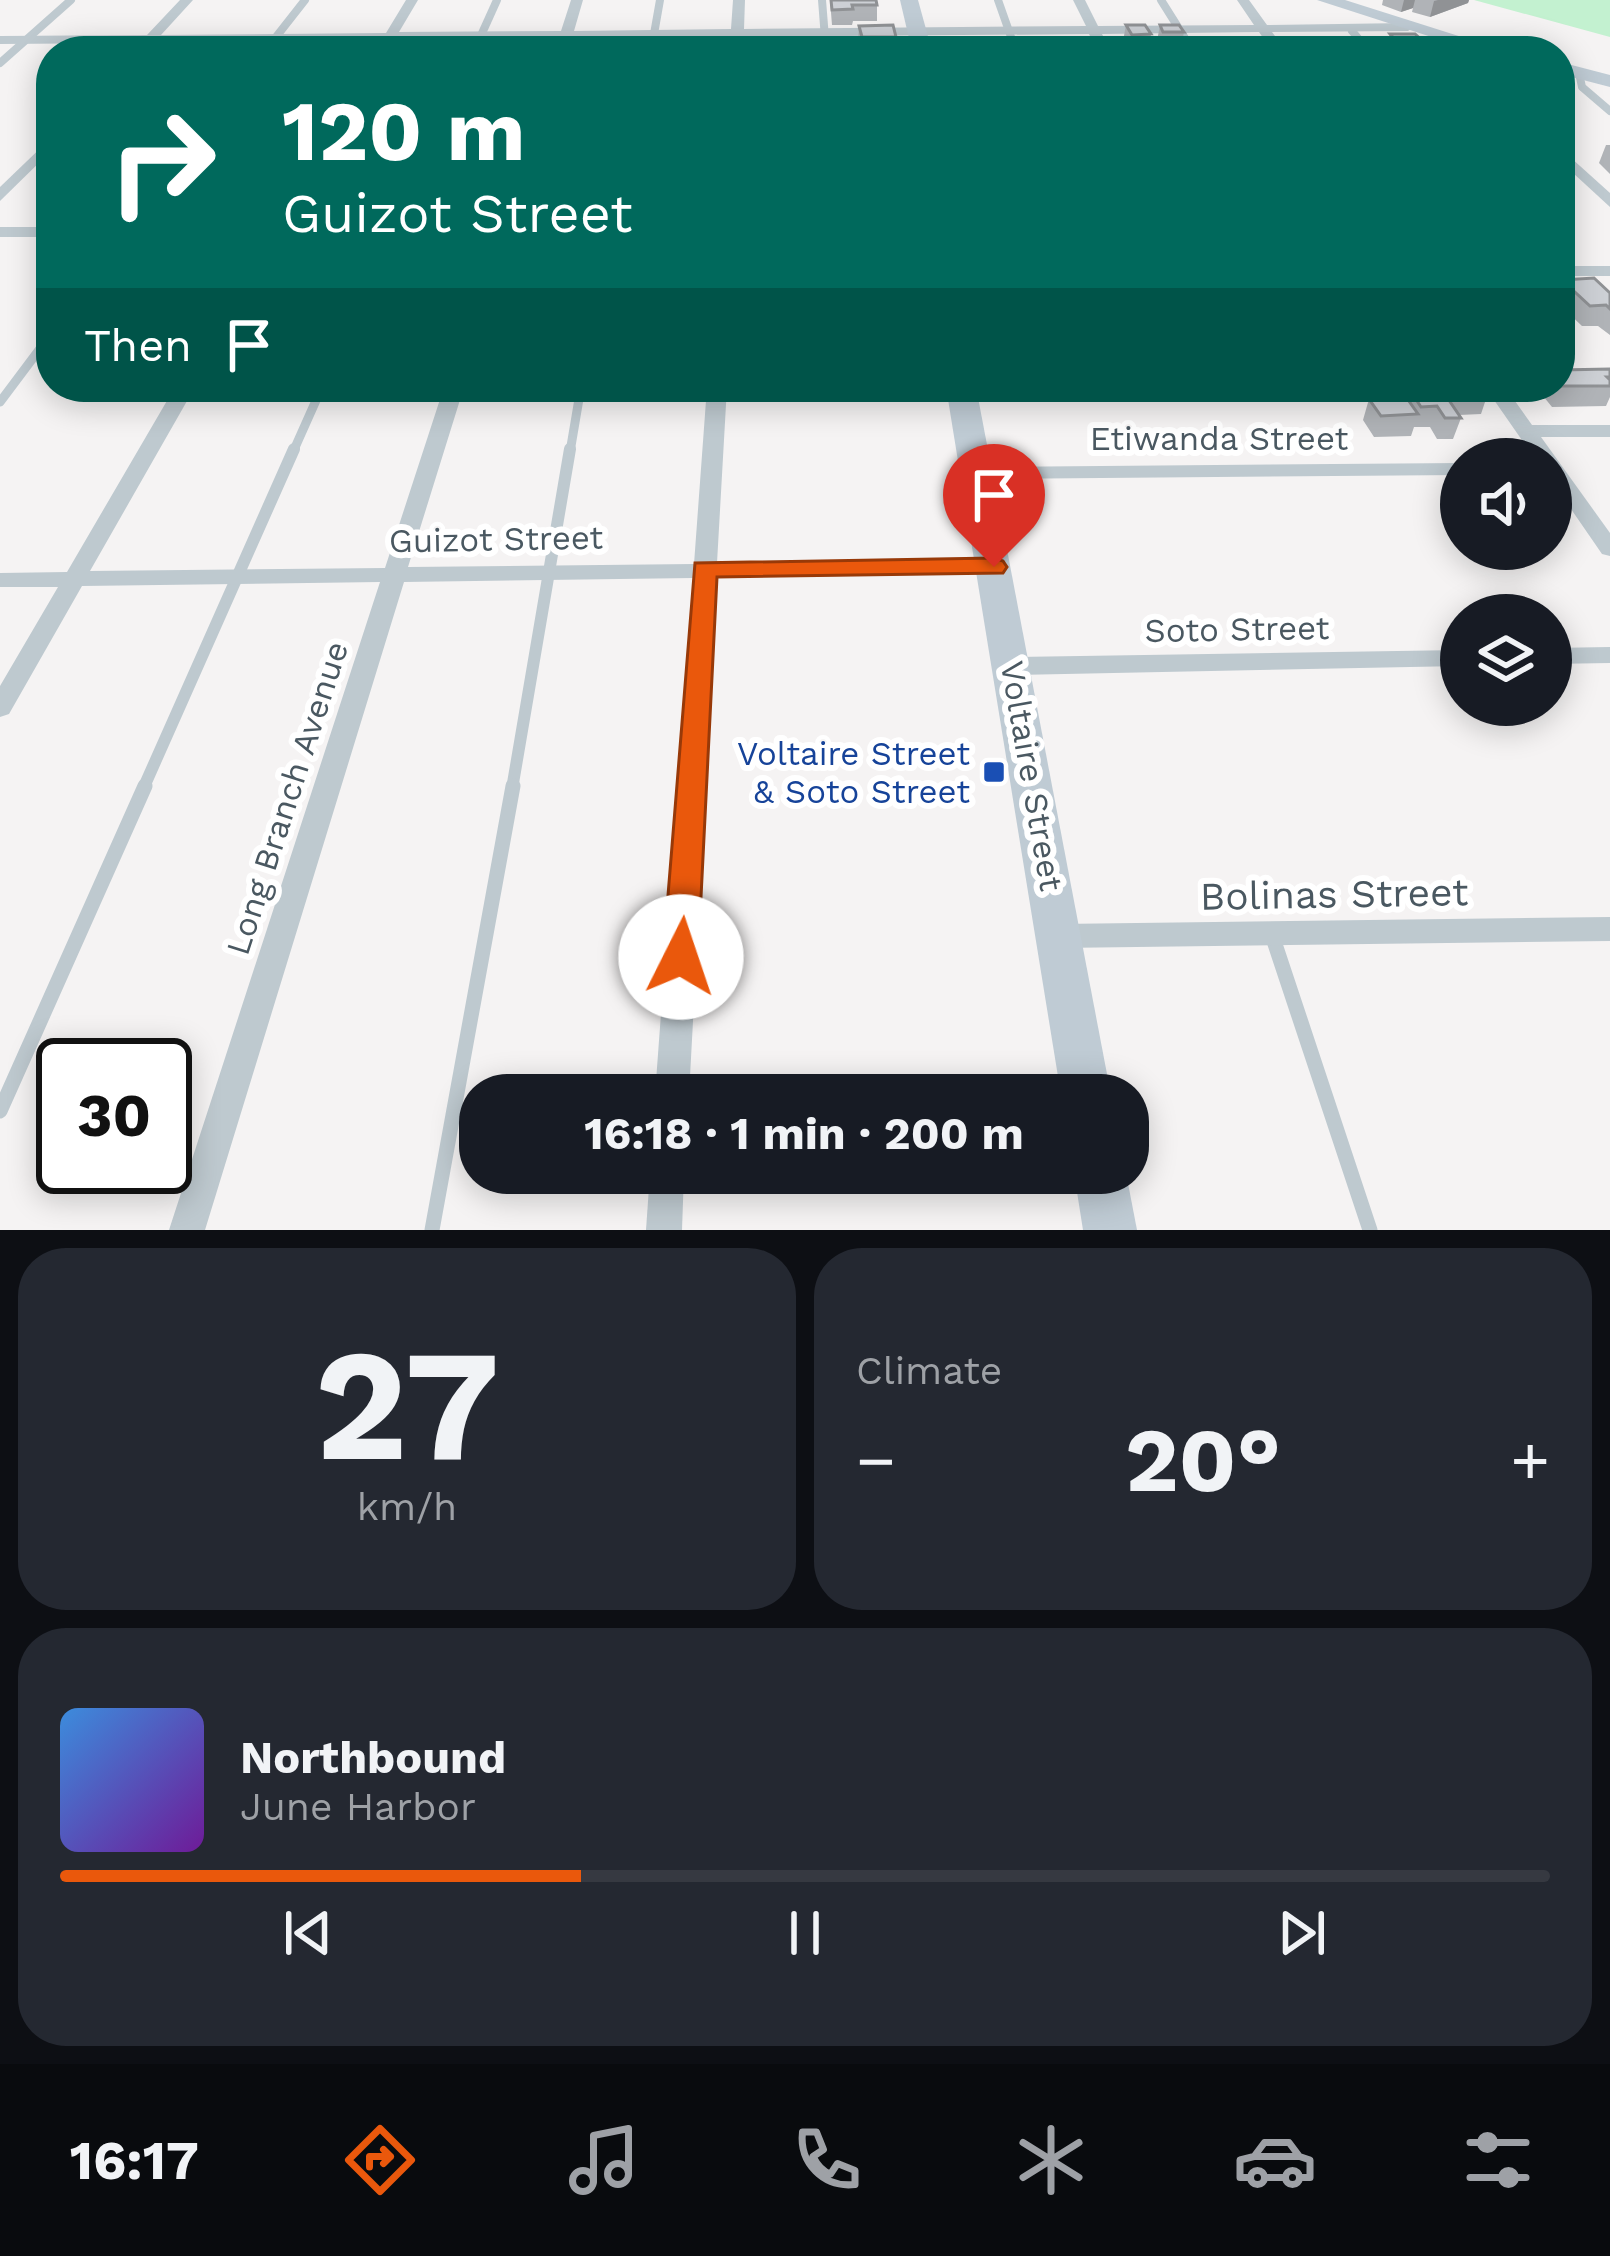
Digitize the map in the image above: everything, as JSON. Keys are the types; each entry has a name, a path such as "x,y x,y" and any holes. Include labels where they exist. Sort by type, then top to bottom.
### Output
{"main road":[{"path":"909,0 918,36"},
{"path":"1326,0 1430,36"},
{"path":"1575,71 1610,81"},
{"name":"Voltaire Street","path":"965,402 1082,1074"},
{"path":"1104,1194 1110,1230"}],"street":[{"path":"153,36 187,0"},
{"path":"391,36 412,0"},
{"path":"566,36 577,0"},
{"path":"736,36 739,0"},
{"path":"1079,0 1096,36"},
{"path":"1243,0 1268,36"},
{"path":"989,36 1408,27"},
{"path":"0,40 36,40"},
{"path":"0,196 36,158"},
{"path":"1575,168 1610,202"},
{"path":"0,232 36,232"},
{"path":"1575,270 1610,271"},
{"path":"0,708 176,402"},
{"name":"Long Branch Avenue","path":"187,1230 449,402"},
{"path":"673,1074 716,402"},
{"path":"1506,402 1532,438"},
{"path":"1527,431 1610,431"},
{"name":"Etiwanda Street","path":"977,473 1440,469"},
{"path":"1572,496 1610,549"},
{"name":"Guizot Street","path":"0,580 994,567"},
{"path":"1572,656 1610,656"},
{"name":"Soto Street","path":"1013,665 1440,658"},
{"name":"Bolinas Street","path":"1059,936 1610,928"},
{"path":"664,1230 666,1194"}],"lane":[{"path":"0,63 71,0"},
{"path":"277,36 305,0"},
{"path":"481,36 496,0"},
{"path":"653,36 660,0"},
{"path":"822,0 825,36"},
{"path":"998,0 1009,34"},
{"path":"1161,0 1184,36"},
{"path":"1352,31 1356,36"},
{"path":"1575,77 1610,111"},
{"path":"0,402 36,354"},
{"path":"0,1111 316,402"},
{"path":"432,1230 456,1118 579,402"},
{"path":"1272,934 1370,1230"}],"green space":[{"path":"1474,0 1610,0 1610,37"}],"building":[{"path":"831,0 876,0 877,5 832,10"},
{"path":"893,25 896,36 862,36 859,26"},
{"path":"1126,25 1145,25 1151,34 1132,35"},
{"path":"1160,25 1179,25 1184,32 1163,32"},
{"path":"1594,278 1610,293 1610,309 1590,306 1575,292 1575,279"},
{"path":"1610,369 1610,386 1575,386 1575,370"},
{"path":"1371,402 1410,402 1418,414 1381,416"},
{"path":"1418,402 1450,402 1461,418 1445,418 1437,406 1421,407"}],"place":[{"name":"Voltaire Street & Soto Street","path":"994,772"}],"route":[{"path":"681,957 705,569 994,567"}]}
